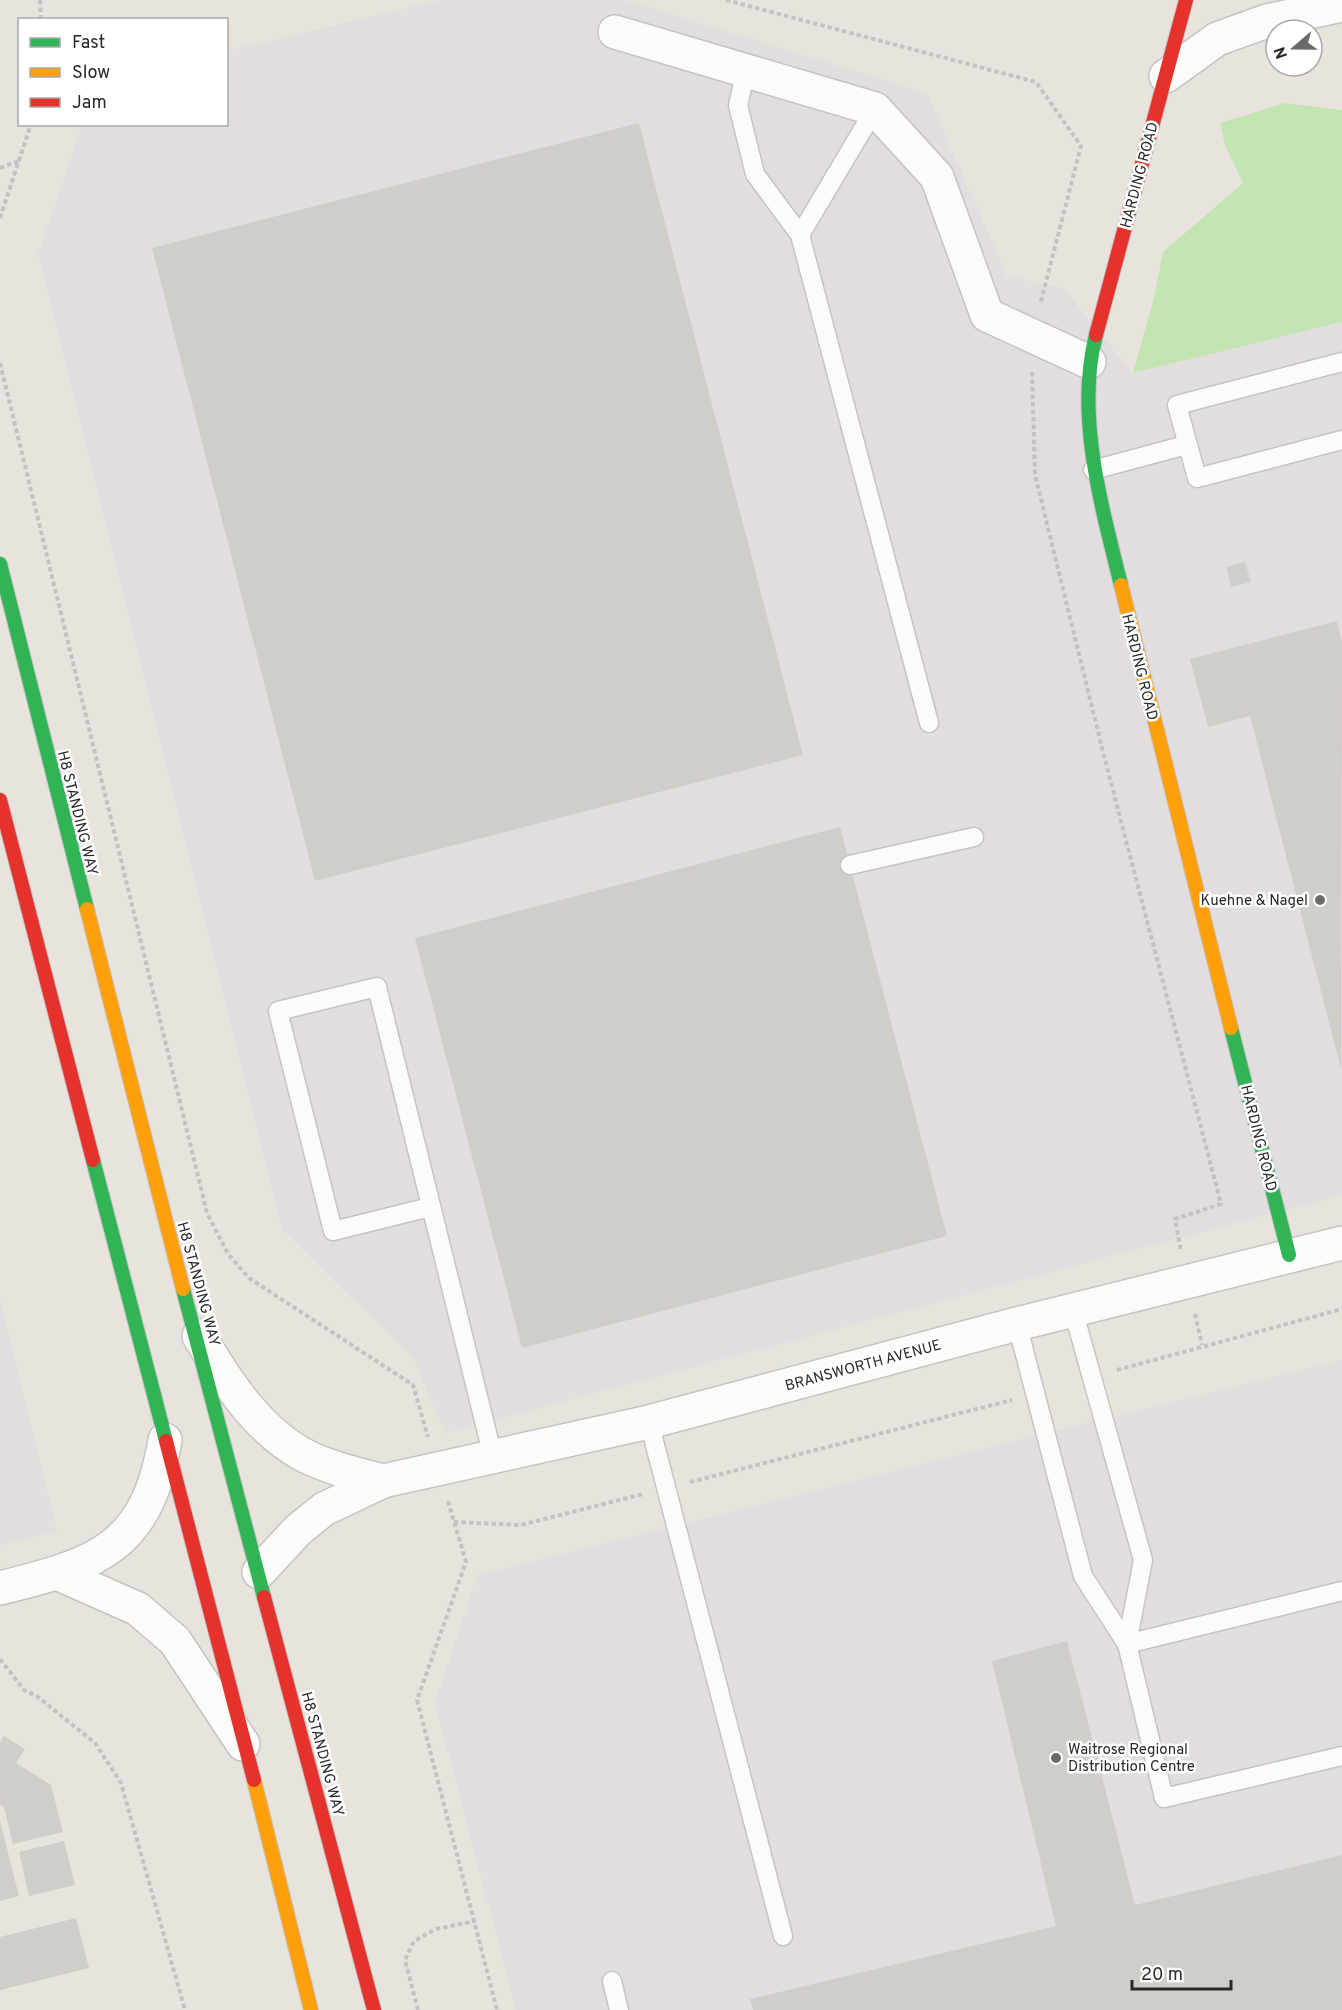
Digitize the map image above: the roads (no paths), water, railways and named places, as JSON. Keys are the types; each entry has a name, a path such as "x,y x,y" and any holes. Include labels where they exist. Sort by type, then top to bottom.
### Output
{"main road":[{"name":"HARDING ROAD","path":"1186,0 1089,362 1093,470 1169,785 1289,1256"},
{"name":"H8 STANDING WAY","path":"0,564 191,1322 374,2010"},
{"path":"0,800 246,1749 311,2010"}],"street":[{"path":"1166,76 1216,39 1267,21 1342,5"},
{"path":"615,32 874,109 937,177 987,315 1089,362"},
{"name":"BRANSWORTH AVENUE","path":"259,1572 298,1530 324,1509 383,1481 649,1422 1017,1324 1342,1243"},
{"name":"BRANSWORTH AVENUE","path":"191,1322 238,1396 262,1422 300,1453 351,1473 383,1481"},
{"path":"0,1588 59,1574 91,1560 115,1544 131,1529 155,1487 165,1440"},
{"path":"59,1574 138,1609 176,1641 246,1749"}],"lane":[{"path":"746,71 738,105 755,174 800,235 929,723"},
{"path":"800,235 874,109"},
{"path":"1342,362 1177,405 1186,445 1197,478 1342,440"},
{"path":"1093,470 1186,445"},
{"path":"850,865 974,837"},
{"path":"430,1207 333,1231 279,1011 376,987 493,1457"},
{"path":"1073,1310 1143,1560 1127,1644"},
{"path":"1017,1324 1083,1576 1127,1644 1164,1798 1342,1756"},
{"path":"649,1422 783,1936"},
{"path":"1127,1644 1342,1592"},
{"path":"612,1981 619,2010"}],"place":[{"name":"Kuehne & Nagel","path":"1320,900"},
{"name":"Waitrose Regional Distribution Centre","path":"1056,1758"}]}
